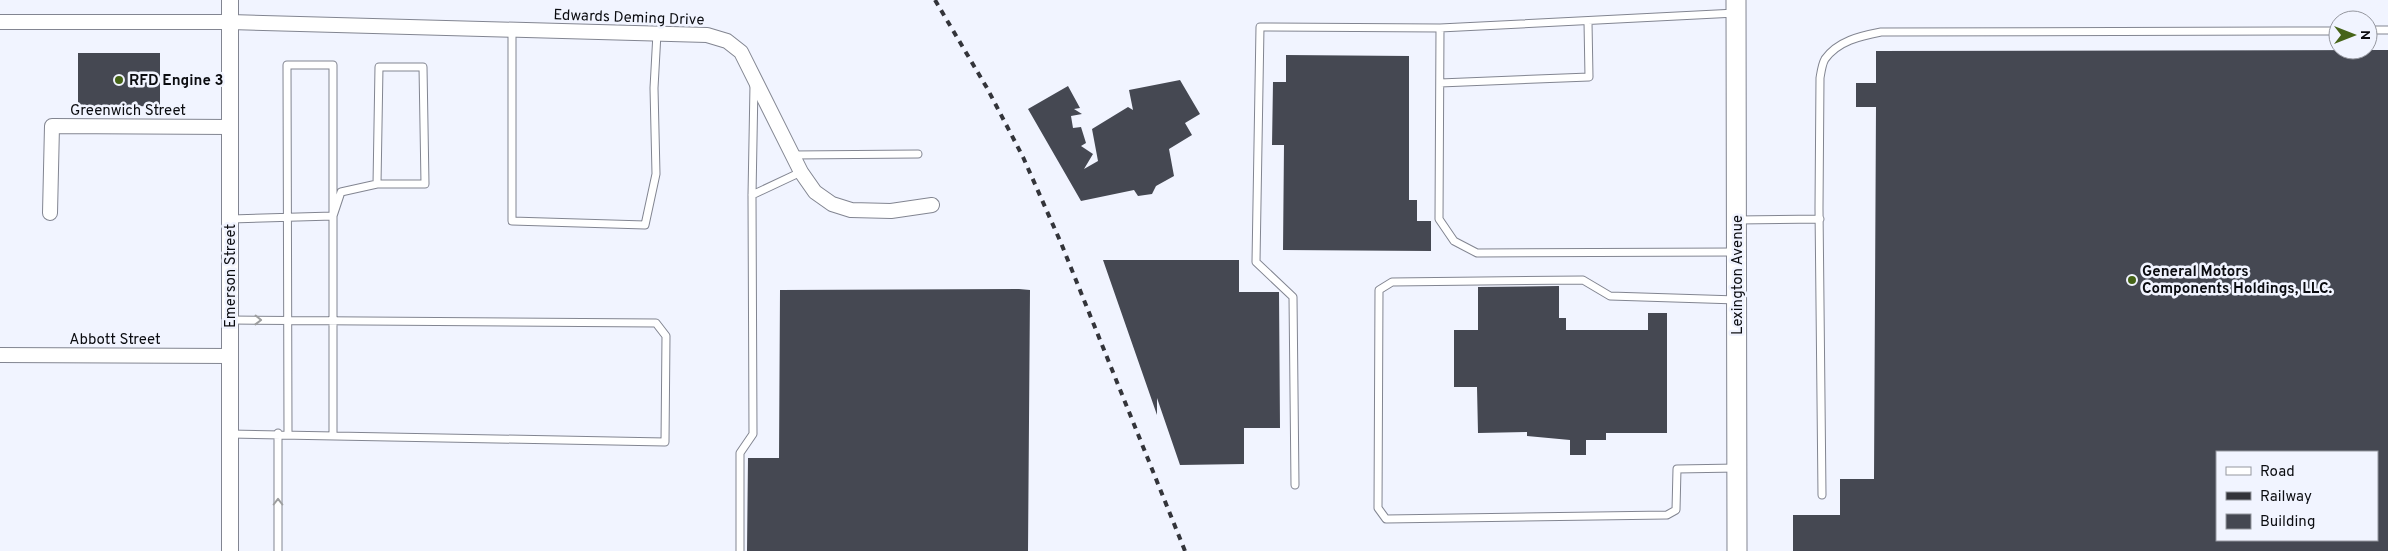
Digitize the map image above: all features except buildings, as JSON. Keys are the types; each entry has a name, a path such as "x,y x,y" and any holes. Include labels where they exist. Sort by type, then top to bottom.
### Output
{"main road":[{"name":"Lexington Avenue","path":"1736,7 1738,551"}],"street":[{"name":"Emerson Street","path":"230,0 230,551"},
{"name":"Edwards Deming Drive","path":"0,22 230,22 512,28 707,35 726,41 741,52 754,75 800,172 820,196 832,204 851,210 891,211 932,205"},
{"name":"Greenwich Street","path":"50,213 52,126 230,127"},
{"name":"Abbott Street","path":"0,355 230,356"}],"lane":[{"path":"1295,485 1293,298 1256,262 1260,27 1440,28 1588,22 1736,7"},
{"path":"1440,83 1589,77 1588,22"},
{"path":"512,28 512,222 645,225 656,174 654,88 657,33"},
{"path":"1440,28 1440,219 1454,241 1477,253 1737,252"},
{"path":"1822,495 1820,78 1824,60 1840,45 1859,36 1881,32 2328,30"},
{"path":"288,433 287,65 333,65 333,434"},
{"path":"333,216 341,192 377,184 425,184 423,68 379,67 377,184"},
{"path":"740,551 740,453 753,434 752,195 754,75"},
{"path":"792,155 918,154"},
{"path":"752,195 800,172"},
{"path":"230,219 287,219 333,216"},
{"path":"1736,220 1820,219"},
{"path":"1737,300 1610,296 1583,280 1392,282 1379,290 1378,508 1386,519 1667,515 1676,510 1677,469 1737,468"},
{"path":"230,320 656,323 666,336 666,442 288,433 230,434"},
{"path":"278,433 278,551"}],"railway":[{"path":"935,0 987,88 1023,157 1061,243 1185,551"}],"place":[{"name":"RFD Engine 3","path":"119,80"},
{"name":"General Motors Components Holdings, LLC.","path":"2132,280"}]}
